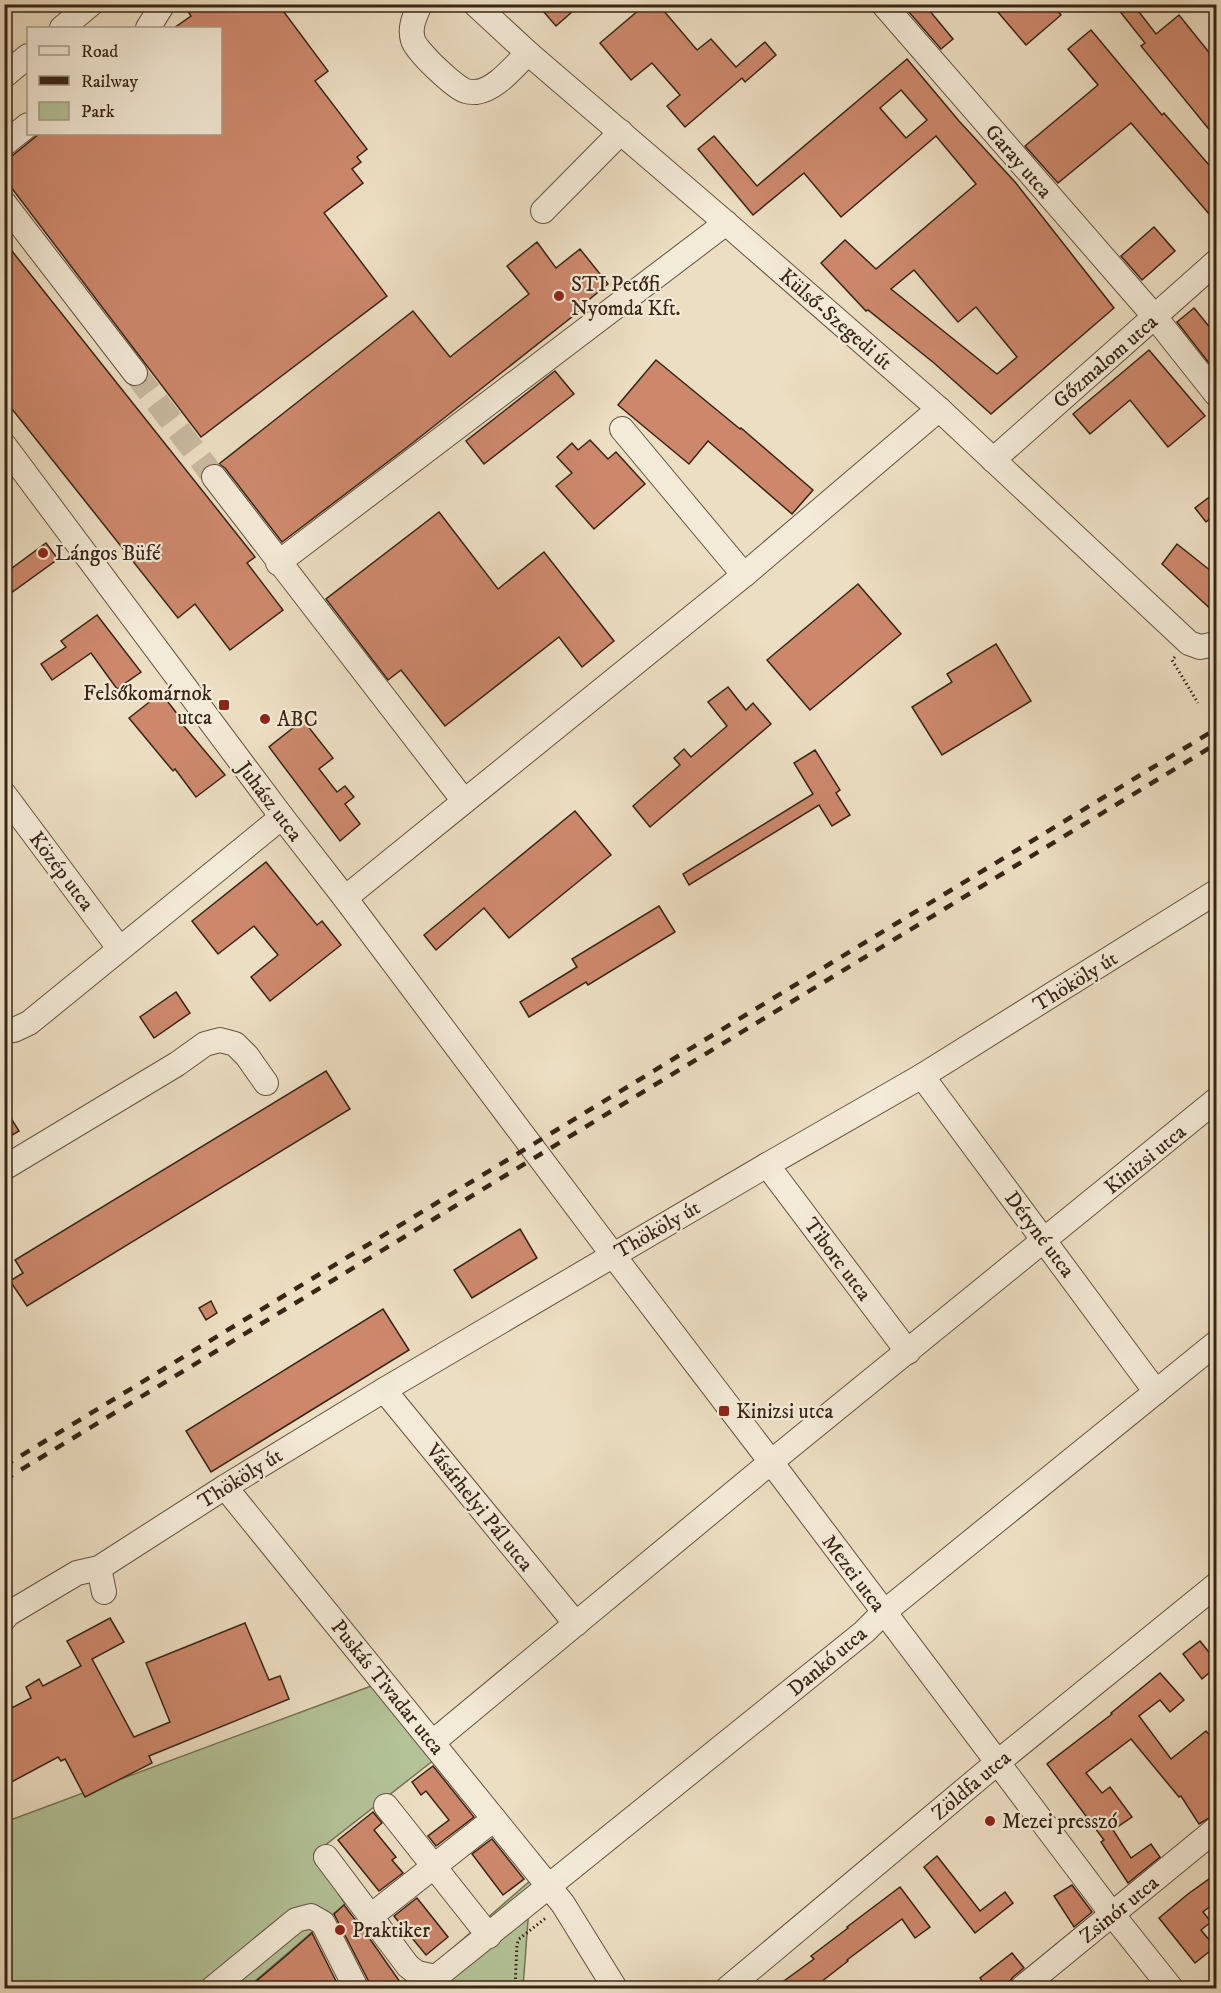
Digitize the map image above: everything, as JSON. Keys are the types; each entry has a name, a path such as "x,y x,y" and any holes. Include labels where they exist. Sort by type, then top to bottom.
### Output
{"street":[{"path":"63,27 91,4"},
{"path":"149,27 163,4"},
{"path":"420,4 412,21 411,30 415,46 466,91 476,92 486,89 528,53"},
{"name":"Külső-Szegedi út","path":"475,4 528,53 939,409 1189,643 1200,647 1216,644"},
{"name":"Garay utca","path":"883,4 1155,317 1216,394"},
{"path":"4,76 27,57"},
{"path":"4,144 27,126"},
{"path":"543,210 621,132"},
{"path":"4,203 135,374"},
{"path":"278,562 726,223"},
{"name":"Gőzmalom utca","path":"993,460 1216,262"},
{"path":"345,898 744,575 939,409"},
{"path":"622,429 744,575"},
{"name":"Juhász utca","path":"4,445 538,1156"},
{"path":"214,477 464,801"},
{"name":"Közép utca","path":"4,794 119,948"},
{"path":"4,1030 14,1030 29,1023 282,817"},
{"name":"Thököly út","path":"4,1619 8,1614 77,1573 99,1568 225,1487 384,1390 922,1076 1216,892"},
{"path":"4,1168 177,1064 205,1044 220,1040 235,1044 247,1056 266,1083"},
{"name":"Déryné utca","path":"922,1076 1156,1392"},
{"name":"Kinizsi utca","path":"433,1742 771,1462 1216,1100"},
{"name":"Mezei utca","path":"538,1156 1171,1989"},
{"name":"Tiborc utca","path":"767,1165 908,1352"},
{"name":"Dankó utca","path":"435,1983 489,1936 556,1896 884,1613 1216,1343"},
{"name":"Vásárhelyi Pál utca","path":"384,1390 576,1624"},
{"name":"Puskás Tivadar utca","path":"225,1487 556,1896 615,1989"},
{"path":"99,1568 104,1592"},
{"name":"Zöldfa utca","path":"728,1989 998,1762 1216,1585"},
{"path":"386,1806 489,1936"},
{"path":"371,1916 494,1819"},
{"name":"Zsinór utca","path":"1022,1989 1216,1829"},
{"path":"326,1857 408,1966 435,1983"},
{"path":"213,1989 296,1920 310,1916 323,1923 356,1989"}],"path":[{"path":"1172,660 1198,703"},
{"path":"515,1989 519,1939 556,1896"}],"green space":[{"path":"374,1685 439,1756 314,1854 345,1904 247,1988 5,1988 5,1822"},
{"path":"531,1880 523,1988 407,1988"}],"building":[{"path":"183,4 278,4 328,71 315,81 367,149 357,157 361,162 352,169 363,183 324,213 387,296 201,437 4,178 4,158 13,155 38,135 222,135 222,27 175,27 191,16"},
{"path":"537,4 581,4 556,26"},
{"path":"646,4 658,4 697,50 711,39 736,67 765,42 776,55 745,82 742,78 685,127 667,106 680,95 652,63 631,80 600,43"},
{"path":"902,4 924,4 953,39 941,49"},
{"path":"991,4 1052,4 1061,15 1026,45"},
{"path":"1114,4 1133,4 1156,34 1179,15 1216,61 1216,138 1141,46 1145,43"},
{"path":"1091,30 1162,115 1164,113 1216,173 1216,222 1131,123 1058,183 1025,146 1098,85 1068,49"},
{"path":"907,59 959,121 1015,182 1114,308 991,414 934,363 868,310 866,311 821,263 845,240 876,269 976,184 936,136 841,217 804,173 753,215 698,149 714,136 757,186","holes":["901,90 927,120 906,138 880,108","914,270 958,322 976,307 1017,357 997,374 891,289"]},
{"path":"1154,227 1175,251 1142,280 1121,256"},
{"path":"4,241 255,557 247,563 283,610 230,650 195,604 178,618 4,399"},
{"path":"537,242 556,268 580,249 608,284 585,303 587,305 410,445 282,542 225,468 219,464 413,311 450,357 529,294 507,266"},
{"path":"1194,308 1216,335 1216,372 1177,322"},
{"path":"1149,350 1205,416 1168,447 1130,400 1090,434 1073,414"},
{"path":"656,360 741,428 813,490 792,514 708,441 689,464 618,405"},
{"path":"555,371 574,394 484,464 466,441"},
{"path":"590,440 608,459 616,452 645,484 594,529 556,486 572,473 557,457 572,443 578,450"},
{"path":"1216,492 1216,513 1206,522 1195,508"},
{"path":"439,512 498,589 544,552 614,641 582,667 559,637 445,726 401,670 388,680 326,599"},
{"path":"46,543 58,559 4,598 4,574"},
{"path":"1177,544 1216,575 1216,614 1162,564"},
{"path":"858,584 901,634 810,710 767,660"},
{"path":"97,615 141,672 117,689 91,653 52,680 41,664 66,647 61,641"},
{"path":"996,644 1031,701 942,755 912,707 952,682 947,674"},
{"path":"728,687 746,710 753,703 771,724 650,827 633,806 680,765 674,758 684,749 691,757 727,726 708,702"},
{"path":"161,693 185,724 183,725 225,775 196,797 175,769 173,771 129,718"},
{"path":"303,720 333,758 319,769 337,792 345,786 354,797 345,804 360,824 340,841 269,747"},
{"path":"815,750 840,790 836,793 850,815 832,826 819,805 689,885 683,874 813,794 794,763"},
{"path":"575,811 611,855 509,938 484,908 436,950 424,935"},
{"path":"266,862 317,925 322,921 341,945 270,1001 251,977 278,955 254,926 218,954 192,921"},
{"path":"659,906 675,932 588,985 586,982 529,1017 520,1002 577,967 572,959"},
{"path":"176,992 190,1013 154,1038 140,1017"},
{"path":"326,1071 350,1109 27,1306 10,1281 23,1273 15,1260"},
{"path":"4,1107 19,1131 4,1140"},
{"path":"520,1229 537,1258 472,1298 454,1270"},
{"path":"211,1301 217,1313 206,1320 199,1308"},
{"path":"383,1309 409,1350 211,1472 186,1431"},
{"path":"110,1618 124,1642 92,1659 134,1737 170,1722 146,1663 245,1623 269,1680 280,1676 289,1699 149,1756 152,1763 85,1797 65,1759 61,1761 58,1757 4,1786 4,1712 31,1698 26,1687 39,1679 43,1686 81,1666 67,1641"},
{"path":"1200,1641 1216,1661 1216,1667 1202,1679 1183,1654"},
{"path":"1160,1673 1184,1700 1170,1712 1160,1700 1139,1716 1171,1759 1206,1731 1216,1743 1216,1814 1199,1824 1181,1796 1179,1797 1131,1739 1086,1773 1102,1793 1110,1787 1132,1817 1113,1830 1131,1858 1151,1844 1160,1857 1128,1883 1101,1842 1104,1840 1047,1764 1112,1714"},
{"path":"433,1766 474,1817 436,1846 428,1836 449,1820 426,1791 421,1795 412,1782"},
{"path":"373,1812 382,1823 374,1830 396,1857 392,1860 403,1873 379,1891 338,1840"},
{"path":"492,1839 524,1879 503,1895 472,1854"},
{"path":"937,1856 980,1911 1005,1892 1013,1903 975,1933 924,1867"},
{"path":"1216,1874 1216,1902 1203,1912 1211,1922 1201,1930 1215,1947 1195,1963 1159,1918"},
{"path":"1072,1885 1092,1912 1074,1927 1054,1896"},
{"path":"900,1887 930,1927 915,1938 902,1919 812,1989 773,1989 814,1959 811,1956"},
{"path":"417,1898 448,1937 426,1955 394,1916"},
{"path":"344,1905 405,1989 370,1989 369,1982 334,1914"},
{"path":"312,1933 340,1989 247,1989 287,1955"},
{"path":"1012,1953 1024,1968 1004,1989 988,1989 980,1978"}],"tunnel":[{"path":"135,373 214,477"}],"railway":[{"path":"4,1466 1216,729"},
{"path":"4,1480 1216,744"}],"place":[{"name":"STI Petőfi Nyomda Kft.","path":"559,296"},
{"name":"Lángos Büfé","path":"43,553"},
{"name":"Felsőkomárnok utca","path":"224,705"},
{"name":"ABC","path":"265,719"},
{"name":"Kinizsi utca","path":"724,1411"},
{"name":"Mezei presszó","path":"990,1821"},
{"name":"Praktiker","path":"340,1930"}]}
